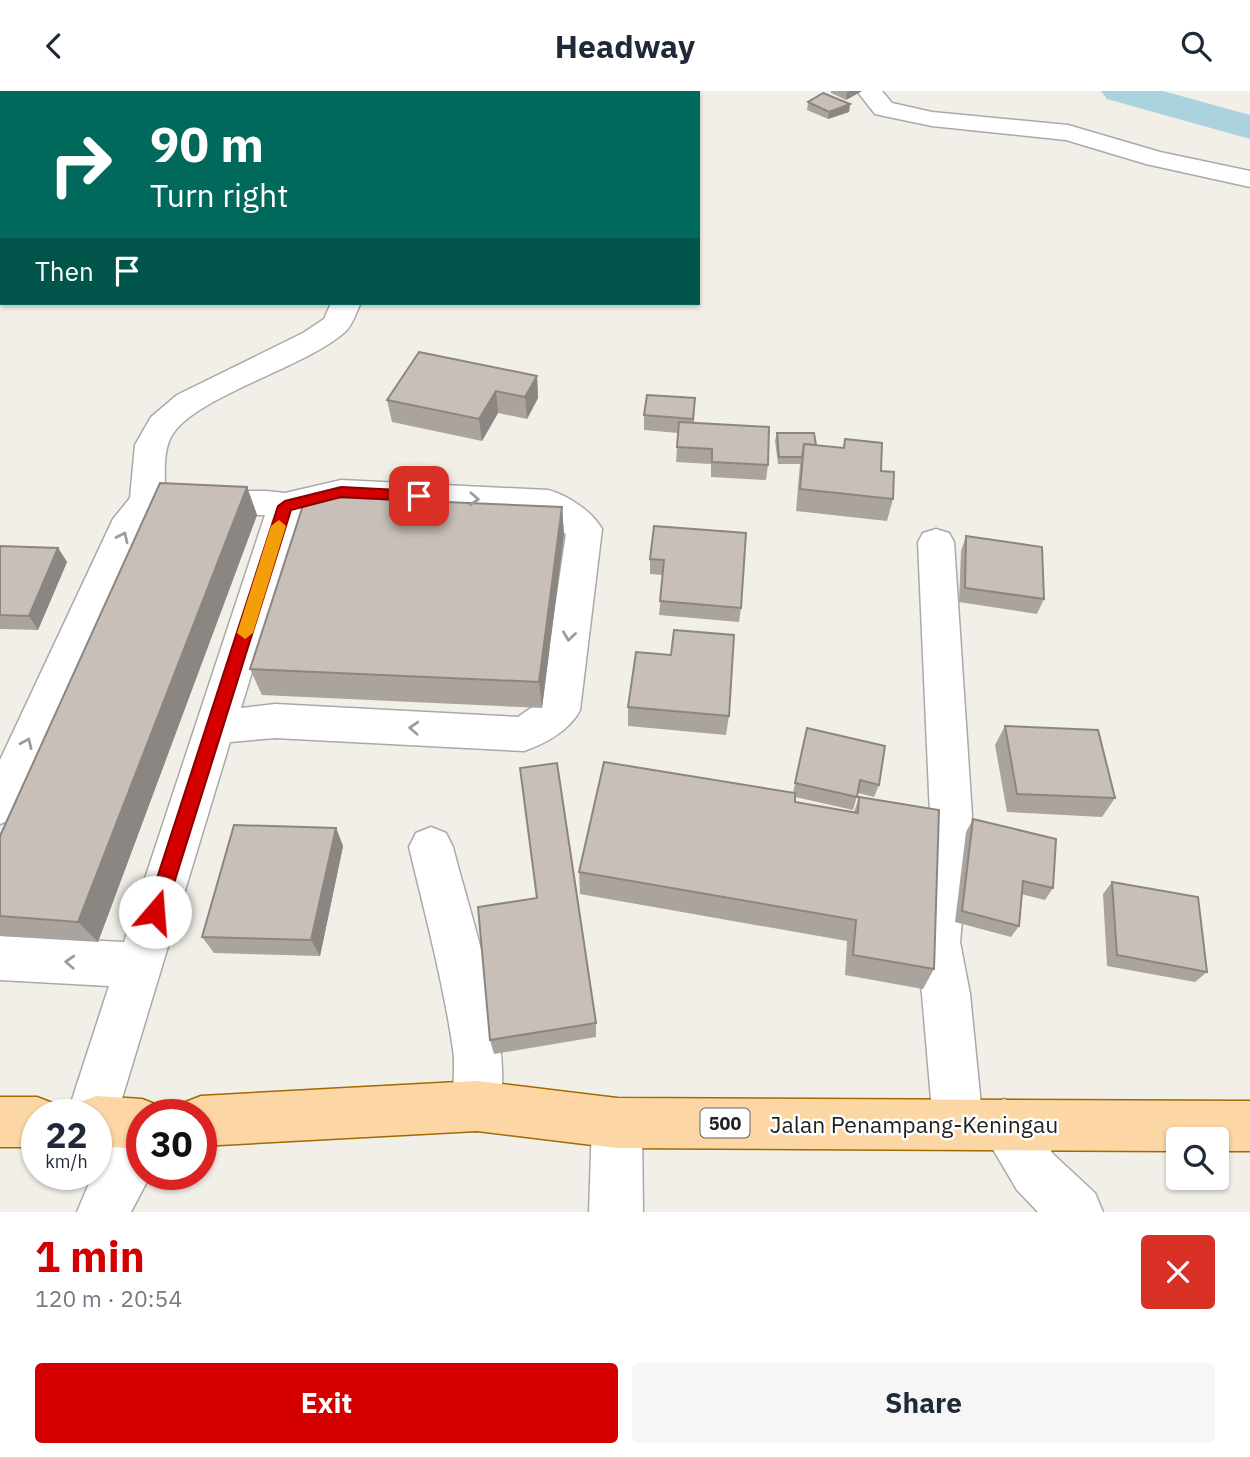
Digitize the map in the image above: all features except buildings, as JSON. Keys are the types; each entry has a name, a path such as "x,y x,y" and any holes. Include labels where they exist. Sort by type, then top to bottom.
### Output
{"main road":[{"name":"Jalan Penampang-Keningau","path":"217,1120 477,1106 617,1123 1250,1126"},
{"path":"0,1122 21,1122"}],"street":[{"path":"869,91 884,109 932,120 1068,133 1155,159 1250,179"},
{"path":"0,805 131,519 147,502 150,441 172,414 188,403 314,341 335,324 345,305"},
{"path":"147,502 266,503 285,506 341,492 548,502 584,529 559,710 524,734 275,721 216,727"},
{"path":"97,1099 285,506"},
{"path":"936,542 951,815 937,943 946,994 981,1124 1076,1212"},
{"path":"431,847 467,995 478,1053 477,1106"},
{"path":"0,958 138,965"},
{"path":"616,1212 617,1123"},
{"path":"104,1212 106,1202 126,1168"}],"waterway":[{"path":"1120,91 1250,127"}],"slow traffic":[{"path":"245,633 279,526"}],"route":[{"path":"155,912 285,506 341,492 419,496"}]}
